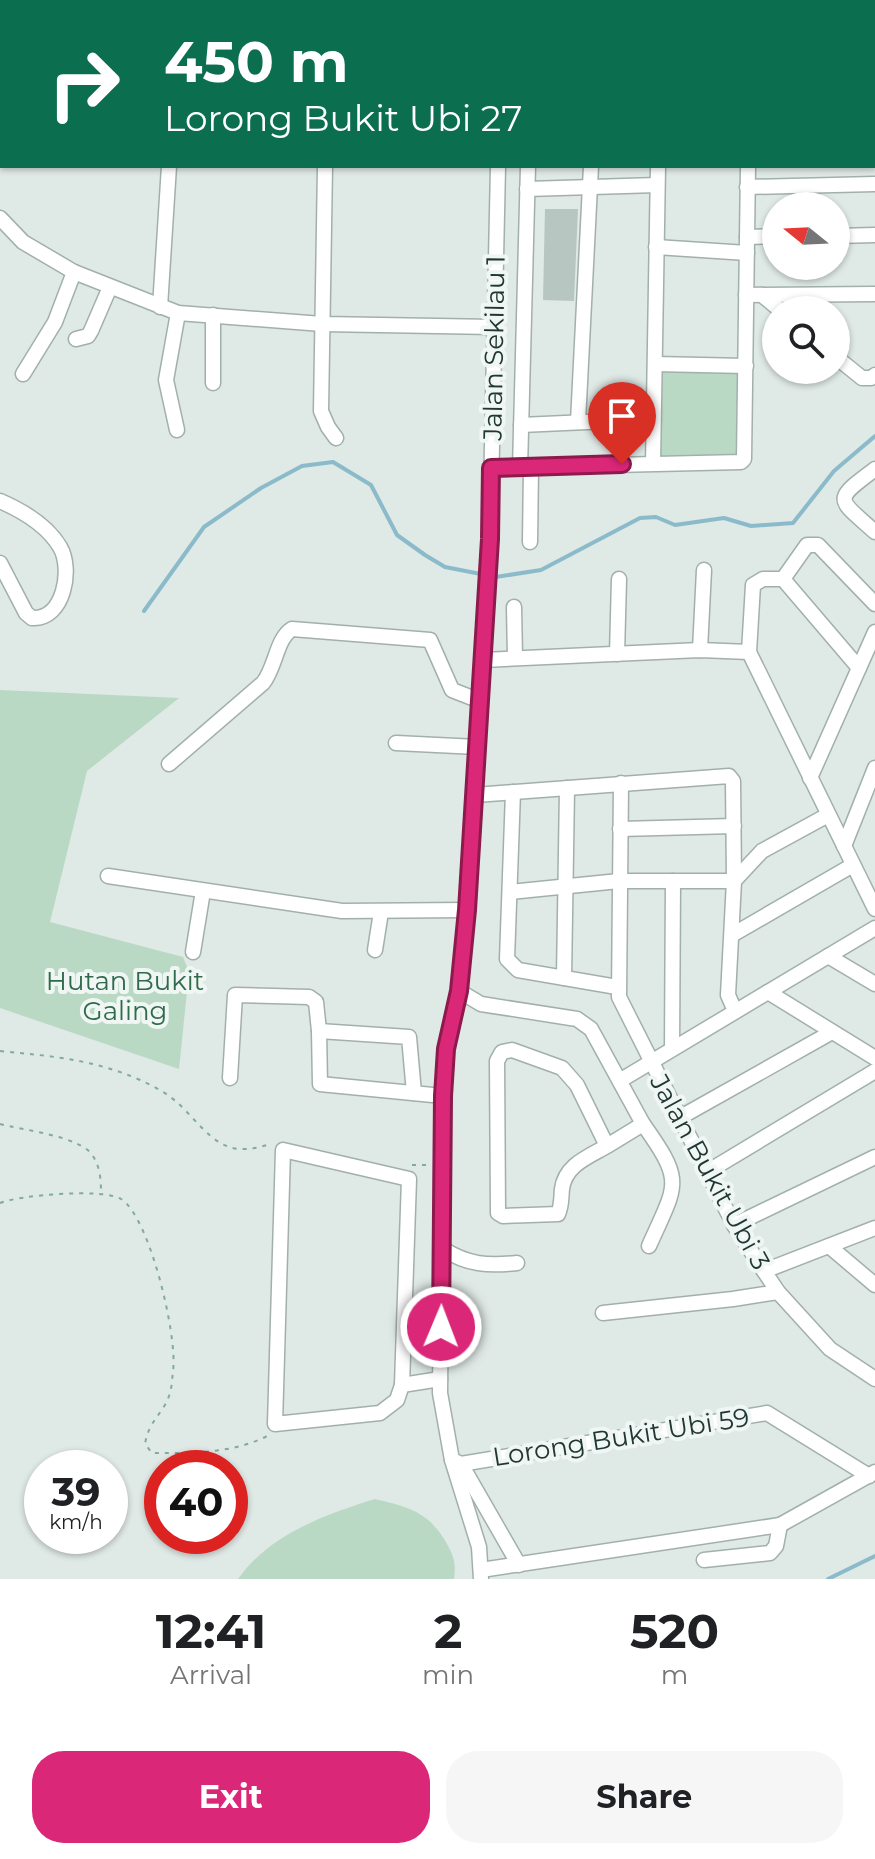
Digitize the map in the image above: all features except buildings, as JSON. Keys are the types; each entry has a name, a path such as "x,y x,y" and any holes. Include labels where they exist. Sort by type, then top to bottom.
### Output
{"street":[{"path":"160,307 169,168"},
{"path":"325,168 321,411 336,438"},
{"name":"Jalan Sekilau 1","path":"481,1574 476,1534 456,1462 440,1379 443,1096 446,1049 459,991 467,910 487,593 498,168"},
{"path":"528,168 521,425 530,542"},
{"path":"578,422 591,168"},
{"path":"653,463 658,168"},
{"path":"491,468 741,462 744,459 746,366 754,295 747,253 748,168"},
{"path":"747,187 875,184"},
{"path":"527,189 657,185"},
{"path":"0,218 23,242 74,272 178,313 322,324 494,327"},
{"path":"850,236 875,235"},
{"path":"747,237 762,236"},
{"path":"656,247 747,253"},
{"path":"23,374 55,322 74,272"},
{"path":"76,339 88,336 110,287"},
{"path":"754,295 875,294"},
{"path":"754,295 762,300"},
{"path":"177,430 166,380 178,313"},
{"path":"213,315 213,383"},
{"path":"655,364 746,366"},
{"path":"850,368 862,378 871,377"},
{"path":"521,425 653,419"},
{"path":"875,469 846,491 843,498 845,506 875,532"},
{"path":"0,501 40,525 59,545 67,567 62,593 56,605 36,619 26,613 0,563"},
{"path":"783,579 807,545 813,543 875,604"},
{"path":"700,650 704,570"},
{"path":"617,654 619,579"},
{"path":"859,668 783,579 763,579 753,585 749,652 875,909"},
{"path":"514,607 515,658"},
{"path":"169,764 263,683 273,669 284,636 292,629 430,640 452,690 480,701"},
{"path":"810,778 875,632"},
{"path":"483,660 700,650 749,652"},
{"path":"396,743 477,747"},
{"path":"844,846 875,768"},
{"path":"475,795 729,776 733,781 734,881 728,995 735,1011"},
{"path":"513,792 507,959 518,970 617,987 621,783"},
{"path":"564,978 567,788"},
{"path":"510,892 619,881 734,881 762,851 828,815"},
{"path":"620,829 734,826"},
{"path":"732,935 853,865"},
{"path":"108,876 342,911 467,910"},
{"path":"672,1049 673,881"},
{"path":"193,952 203,891"},
{"path":"375,950 381,912"},
{"path":"621,1080 875,928"},
{"path":"828,956 875,984"},
{"name":"Jalan Bukit Ubi 3","path":"617,987 650,1063 734,1225 764,1271 778,1292 830,1349 875,1379"},
{"path":"459,991 481,1004 577,1019 591,1029 643,1124 666,1157 673,1177 671,1195 649,1246"},
{"path":"768,992 875,1058"},
{"path":"230,1078 235,995 313,998 319,1031 320,1084 443,1096"},
{"path":"319,1031 409,1037 414,1093"},
{"path":"679,1118 832,1032"},
{"path":"607,1146 577,1085 562,1068 512,1050 502,1052 497,1061 500,1215 558,1214 564,1181 575,1164 607,1146 643,1124"},
{"path":"707,1172 875,1071"},
{"path":"283,1150 406,1172 402,1385 397,1400 380,1413 275,1424 283,1150"},
{"path":"734,1225 875,1157"},
{"path":"764,1271 875,1228"},
{"path":"829,1246 875,1285"},
{"path":"443,1249 456,1258 472,1263 517,1263"},
{"path":"603,1313 778,1292"},
{"path":"402,1385 440,1379"},
{"name":"Lorong Bukit Ubi 59","path":"456,1462 767,1413 872,1474"},
{"path":"456,1462 519,1565"},
{"path":"481,1574 519,1565 780,1525 872,1474"},
{"path":"704,1560 770,1553 776,1546 780,1525"}],"path":[{"path":"0,1051 85,1060 138,1079 179,1104 211,1139 236,1150 253,1150 278,1142"},
{"path":"0,1124 71,1142 92,1153 101,1176 101,1192"},
{"path":"406,1172 443,1164"},
{"path":"0,1203 101,1192 122,1199 139,1223 150,1250 170,1331 174,1367 169,1398 148,1428 145,1444 152,1453 194,1453 260,1440 271,1434 275,1424"}],"green space":[{"path":"660,370 751,372 750,465 658,468"},
{"name":"Hutan Bukit Galing","path":"0,690 179,698 87,771 50,922 183,957 189,972 179,1069 0,1008"},
{"path":"375,1499 417,1512 433,1525 451,1553 455,1564 454,1579 238,1579 266,1550 299,1528"}],"waterway":[{"path":"144,611 204,527 261,488 302,466 333,462 371,485 397,535 425,555 445,567 496,577 541,570 640,518 656,517 675,525 724,518 751,526 793,523 834,471 875,436"},
{"path":"828,1579 875,1556"}],"route":[{"path":"441,1327 443,1096 446,1049 459,991 467,910 490,539 491,468 622,464"}]}
